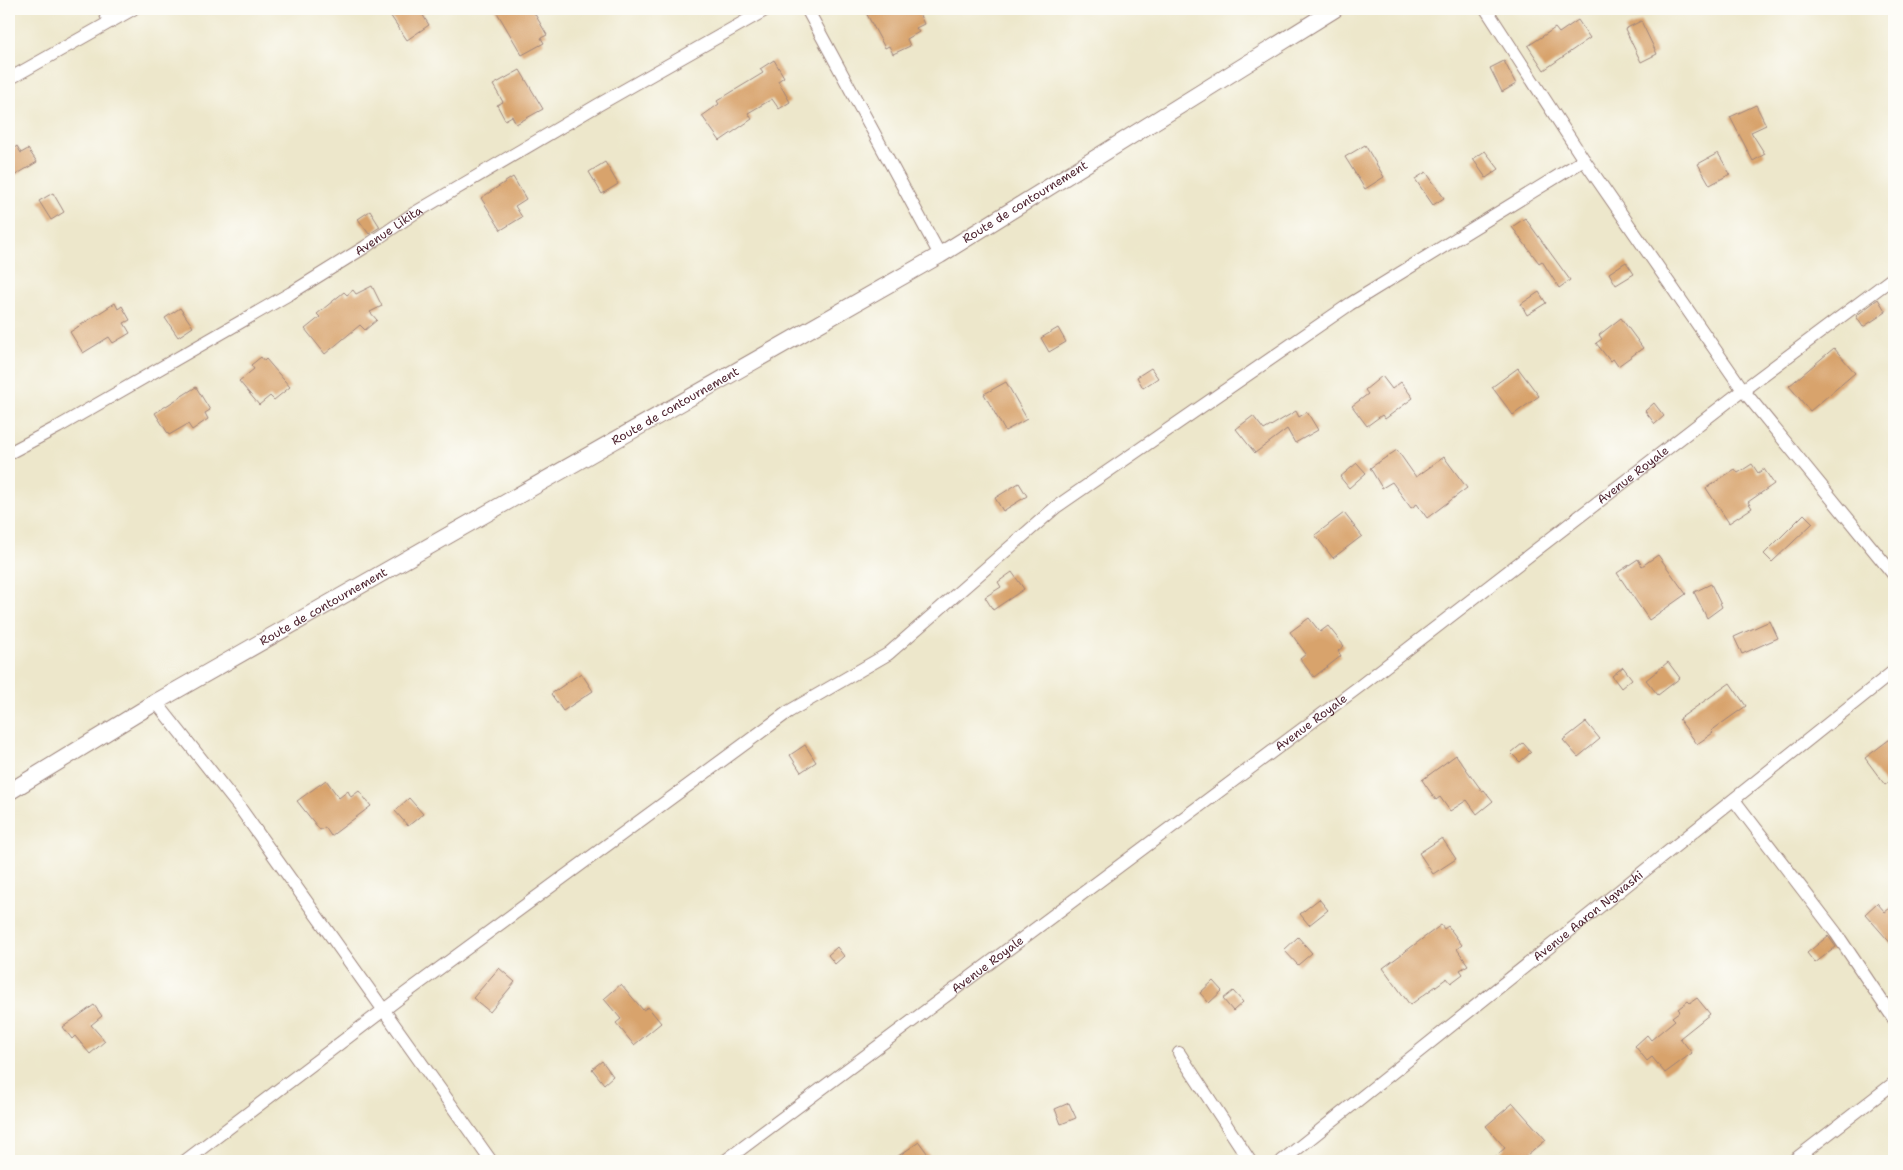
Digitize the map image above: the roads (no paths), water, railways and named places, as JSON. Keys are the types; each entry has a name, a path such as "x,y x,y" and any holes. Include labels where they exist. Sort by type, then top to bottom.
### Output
{"street":[{"path":"103,9 110,22"},
{"path":"9,79 133,9"},
{"name":"Avenue Likita","path":"9,453 58,427 291,293 365,247 413,214 598,105 767,9"},
{"path":"807,9 940,255"},
{"name":"Route de contournement","path":"9,792 156,702 940,255 1335,9"},
{"path":"1486,9 1584,160 1742,390 1894,575"},
{"path":"184,1161 384,1010 788,712 888,654 1056,507 1350,304 1584,160"},
{"name":"Avenue Royale","path":"725,1161 1360,686 1742,390 1894,277"},
{"name":"Avenue Aaron Ngwashi","path":"1282,1161 1894,671"},
{"path":"156,702 240,808 492,1161"},
{"path":"1734,800 1836,933 1894,1019"},
{"path":"1178,1054 1250,1161"},
{"path":"1793,1161 1894,1083"}]}
